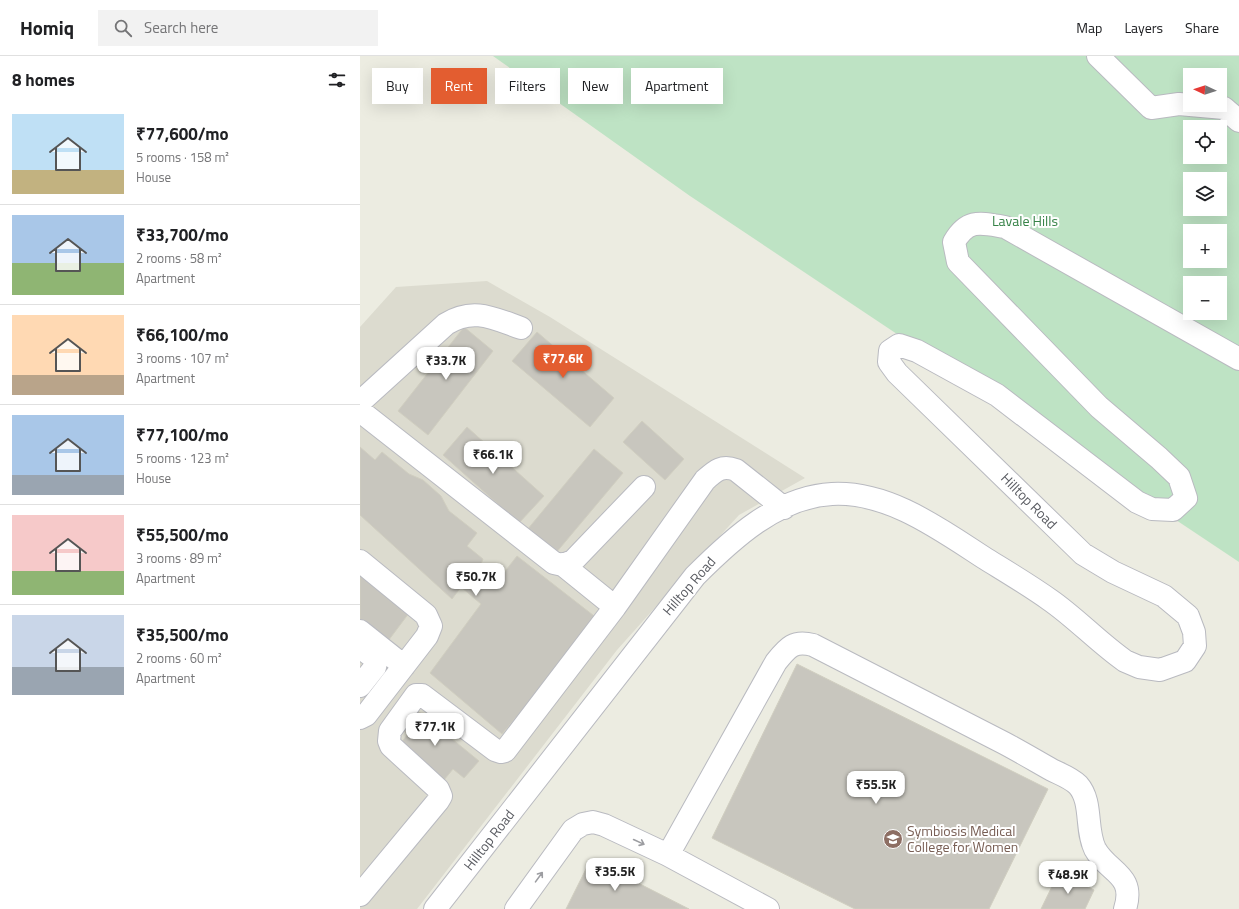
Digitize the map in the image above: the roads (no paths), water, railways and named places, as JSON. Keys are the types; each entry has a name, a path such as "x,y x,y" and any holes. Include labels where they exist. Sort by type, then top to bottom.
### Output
{"lane":[{"path":"1098,56 1151,108 1183,104"},
{"path":"1227,111 1239,121"},
{"name":"Hilltop Road","path":"435,909 695,576 720,551 769,514 805,500 832,494 867,497 923,518 1050,600 1125,660 1139,667 1160,670 1185,661 1195,646 1194,632 1188,616 1164,596 1113,572 1083,554 898,373 890,362 890,351 899,345 917,351 997,395 1137,502 1152,509 1173,510 1186,498 1179,477 1099,407 958,262 954,242 962,230 977,223 1005,226 1239,358"},
{"path":"360,402 446,324 455,318 476,314 521,328"},
{"path":"360,411 554,563 563,565 615,608"},
{"path":"360,895 438,802 441,796 438,789 389,741 390,731 416,695 422,695 495,750 501,752 505,751 615,608 705,480 721,468 728,467 736,470 784,508"},
{"path":"563,565 573,561 644,487"},
{"path":"360,561 430,620 430,631 366,715 360,718"},
{"path":"360,630 404,666"},
{"path":"668,855 776,662 793,644 802,642 813,645 1022,752 1078,785 1086,801 1088,822 1095,849 1101,857 1122,877 1126,884 1127,900 1125,909"},
{"path":"360,647 376,662 375,667 360,686"},
{"path":"516,909 573,830 583,824 593,822 604,825 668,855 768,909"}],"place":[{"name":"Symbiosis Medical College for Women","path":"893,839"}],"park label":[{"name":"Lavale Hills","path":"1025,221"}]}
